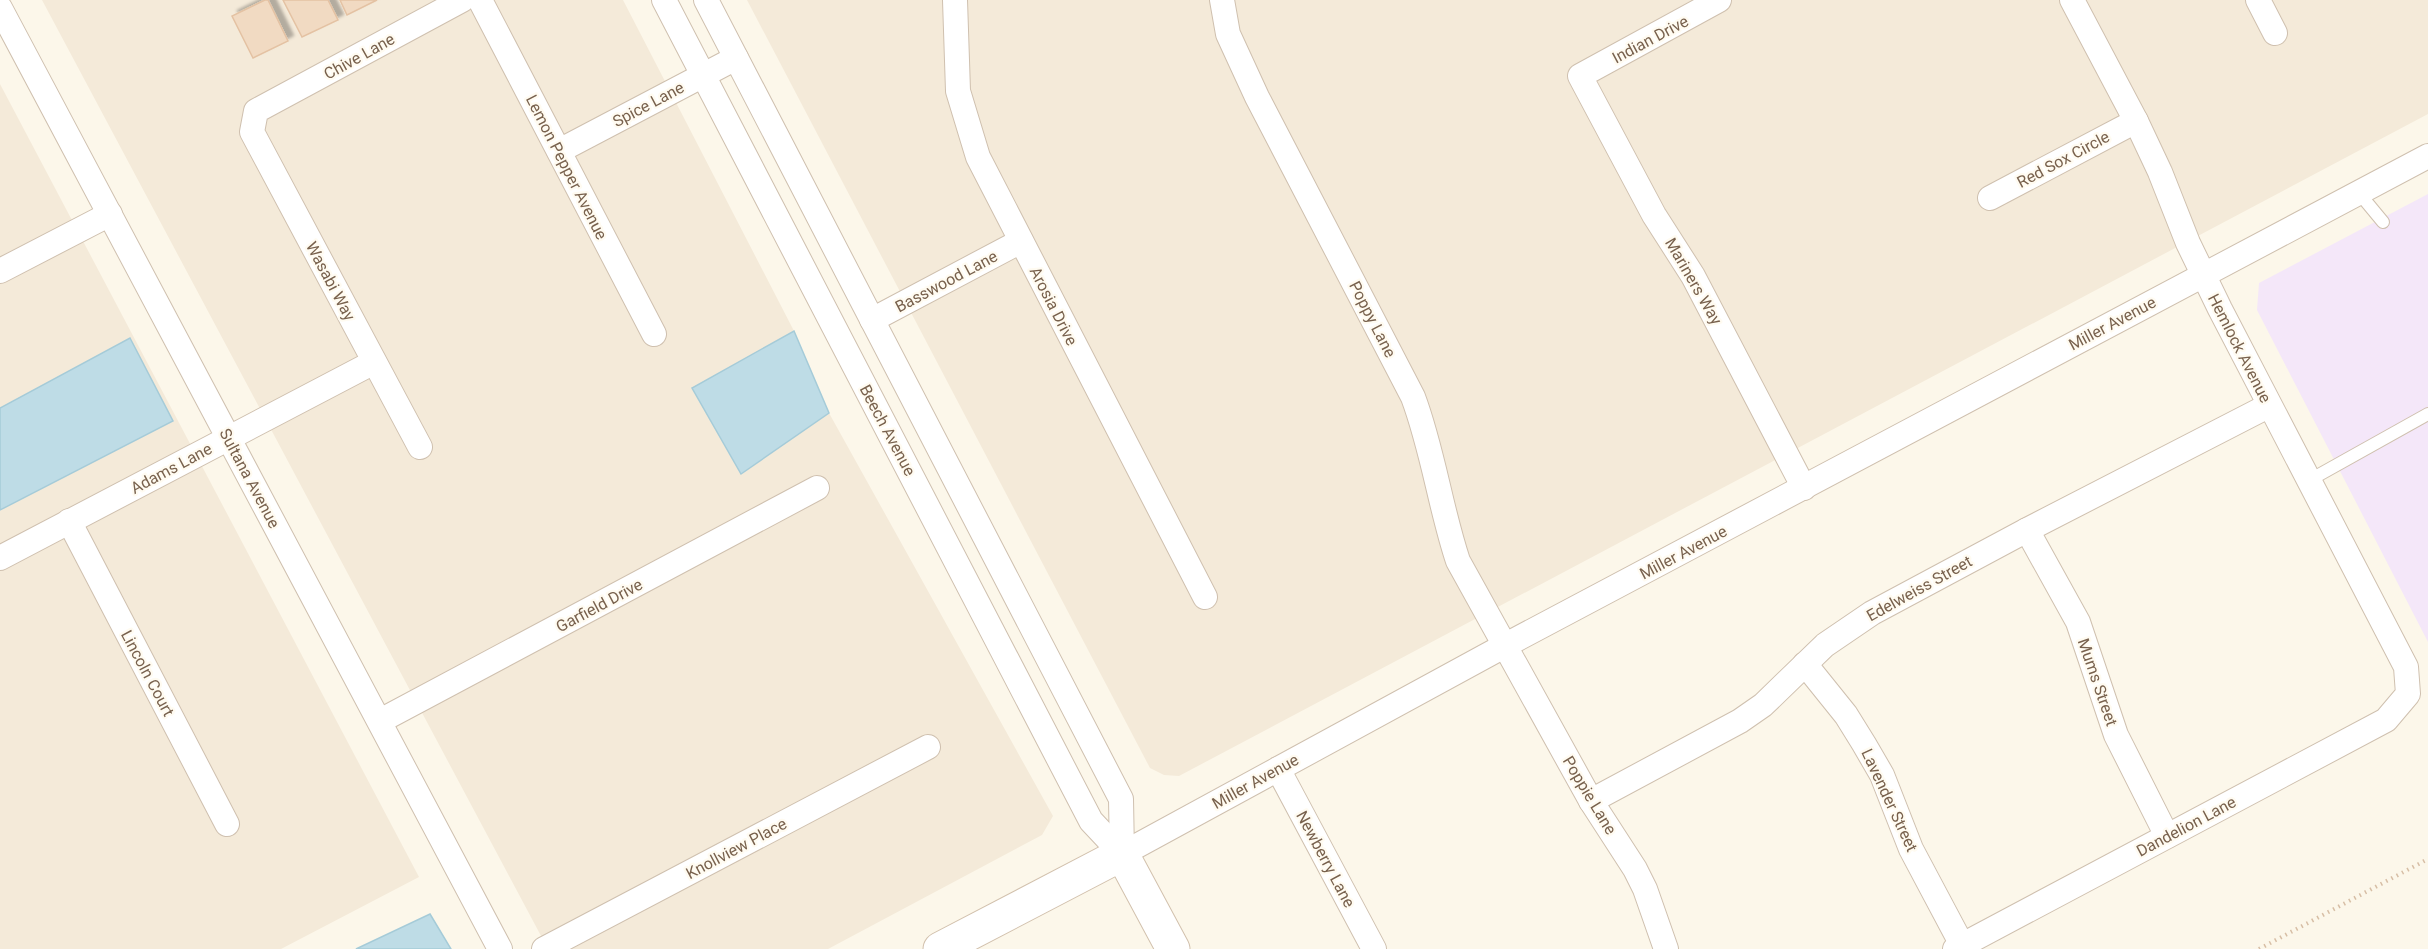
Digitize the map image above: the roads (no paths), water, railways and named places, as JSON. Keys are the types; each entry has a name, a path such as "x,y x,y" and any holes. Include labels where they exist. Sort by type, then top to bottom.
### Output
{"street":[{"name":"Chive Lane","path":"256,111 462,0"},
{"name":"Lemon Pepper Avenue","path":"480,0 654,334"},
{"name":"Beech Avenue","path":"664,0 1092,820 1122,854 1173,949"},
{"name":"Beech Avenue","path":"706,0 1121,798 1122,854"},
{"name":"Arosia Drive","path":"955,0 958,91 966,124 978,157 1205,597"},
{"name":"Poppy Lane","path":"1222,0 1228,34 1257,97 1413,397 1424,426 1447,527 1458,561 1504,646"},
{"name":"Indian Drive","path":"1580,76 1719,0"},
{"name":"Hemlock Avenue","path":"2072,0 2136,121 2160,172 2180,225 2268,406 2406,668 2408,694"},
{"path":"2258,0 2275,33"},
{"name":"Sultana Avenue","path":"0,8 500,949"},
{"name":"Spice Lane","path":"559,151 736,58"},
{"name":"Mariners Way","path":"1580,76 1654,215 1693,276 1804,488"},
{"name":"Wasabi Way","path":"256,111 252,132 420,447"},
{"name":"Red Sox Circle","path":"1990,198 2136,121"},
{"name":"Miller Avenue","path":"940,949 1122,854 1504,646 2428,156"},
{"path":"0,272 110,214"},
{"name":"Basswood Lane","path":"872,320 1021,241"},
{"name":"Adams Lane","path":"0,558 374,362"},
{"name":"Edelweiss Street","path":"1591,801 1740,721 1762,705 1825,645 1872,613 2268,406"},
{"name":"Garfield Drive","path":"380,722 818,488"},
{"name":"Lincoln Court","path":"69,522 227,824"},
{"name":"Mums Street","path":"2027,530 2078,622 2116,735 2167,836"},
{"name":"Poppie Lane","path":"1504,646 1591,801 1635,869 1645,889 1666,949"},
{"name":"Lavender Street","path":"1805,664 1846,715 1882,776 1911,849 1959,947"},
{"name":"Dandelion Lane","path":"1959,947 2386,720 2408,694"},
{"name":"Knollview Place","path":"544,949 928,747"},
{"name":"Newberry Lane","path":"1278,769 1374,949"}],"lane":[{"path":"2359,193 2383,222"},
{"path":"2308,482 2428,414"}],"water":[{"path":"794,331 829,413 741,474 692,388"},
{"path":"130,338 173,421 0,510 0,408"},
{"path":"430,914 451,949 356,949"}]}
